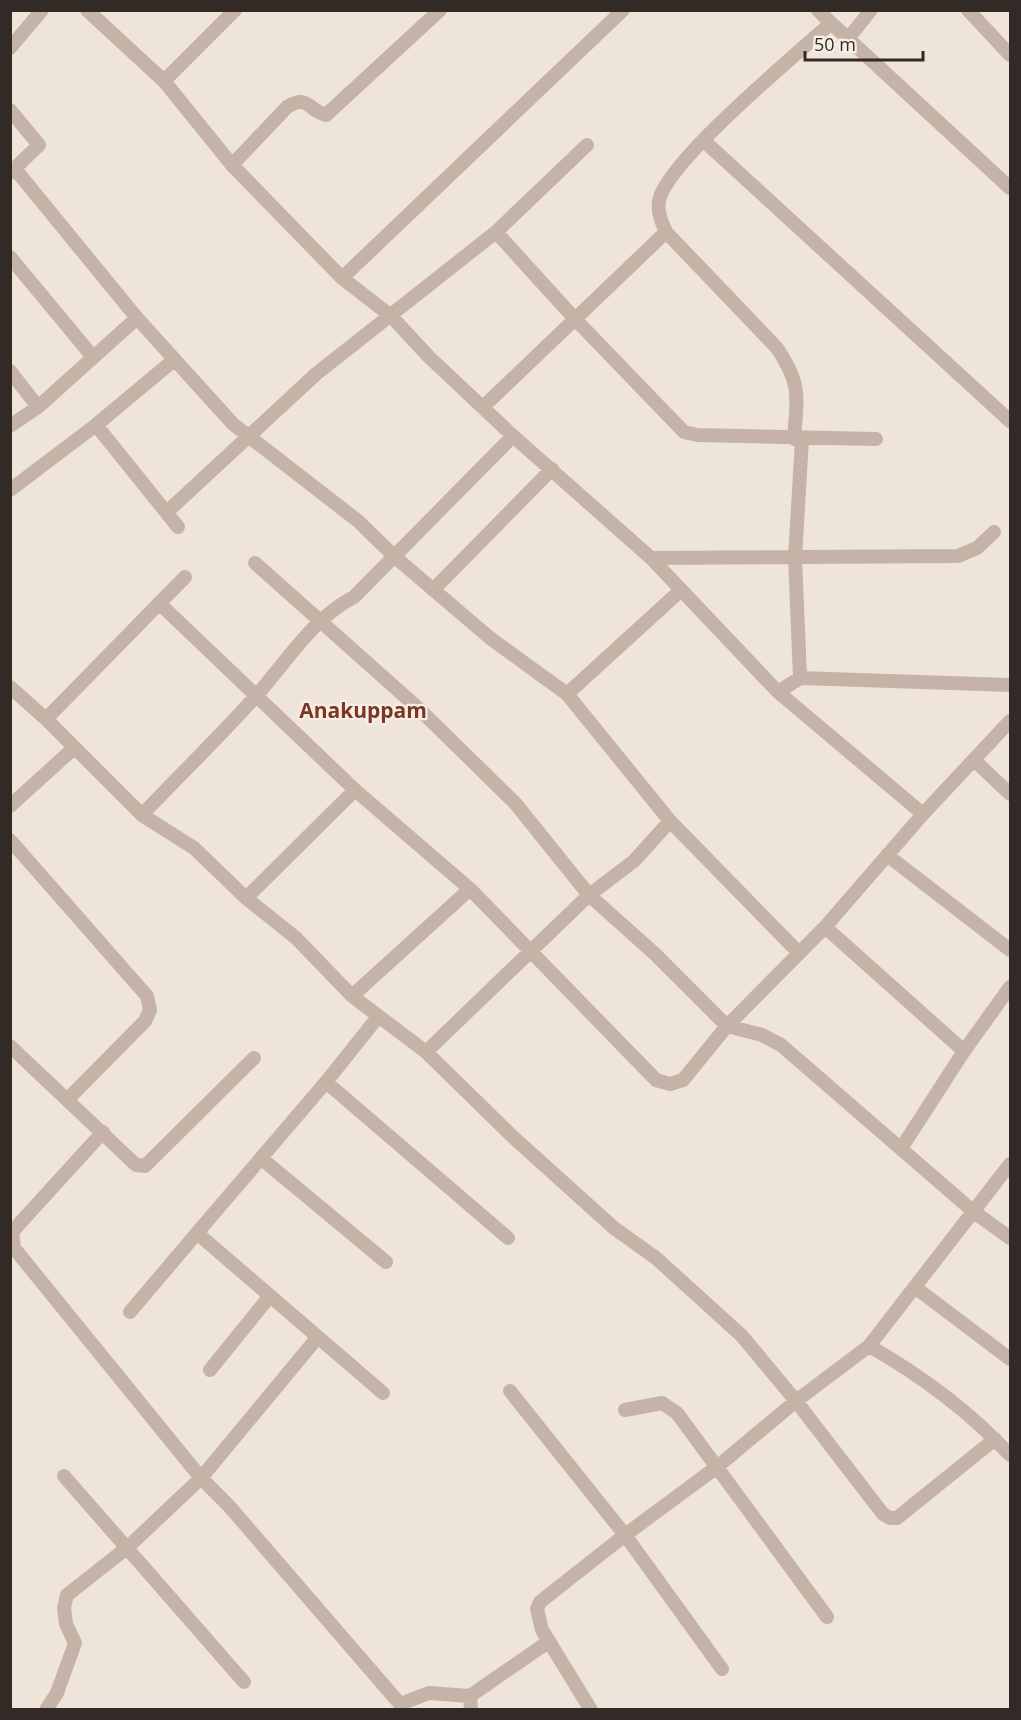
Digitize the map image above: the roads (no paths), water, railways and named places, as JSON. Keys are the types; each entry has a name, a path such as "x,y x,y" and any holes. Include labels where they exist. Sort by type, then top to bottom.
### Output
{"street":[{"path":"10,48 42,10"},
{"path":"164,81 235,10"},
{"path":"232,165 287,107 297,101 306,102 318,113 326,116 440,10"},
{"path":"342,278 623,10"},
{"path":"818,10 847,40 1011,188"},
{"path":"847,40 871,10"},
{"path":"968,10 1011,55"},
{"path":"92,12 164,81 232,165 342,278 391,316 429,357 513,436 651,558 778,692 923,814"},
{"path":"800,678 795,558 797,387 790,368 777,348 666,232 660,218 659,201 667,181 703,140 831,23"},
{"path":"10,110 39,145 13,171 200,391 249,439 358,521 395,557 490,638 567,694 670,820 798,952"},
{"path":"703,140 1011,421"},
{"path":"167,512 249,439 316,374 496,232 587,145"},
{"path":"496,232 574,320 684,432 697,435 798,439 876,439"},
{"path":"483,407 666,232"},
{"path":"10,257 93,357"},
{"path":"10,426 38,407 136,318"},
{"path":"10,490 96,425 174,360"},
{"path":"10,371 38,407"},
{"path":"96,425 178,527"},
{"path":"142,815 256,696 321,622 342,603 354,597 513,436"},
{"path":"433,590 552,469"},
{"path":"651,558 958,556 977,548 994,532"},
{"path":"255,563 418,708 515,803 589,895 655,954 727,1026 762,1035 781,1044 974,1212 1011,1238"},
{"path":"46,719 185,577"},
{"path":"567,694 680,591"},
{"path":"159,603 355,790 470,889 656,1080 670,1084 682,1080 727,1026 825,927 923,814 1011,721"},
{"path":"778,692 800,678 1011,686"},
{"path":"10,687 46,719 142,815 194,848 246,898 296,938 352,996 426,1052 513,1137 614,1228 656,1258 742,1336 796,1401 883,1514 890,1518 897,1518 995,1439"},
{"path":"10,806 74,748"},
{"path":"975,761 1011,794"},
{"path":"246,898 355,790"},
{"path":"426,1052 589,895 634,861 670,820"},
{"path":"10,840 147,996 150,1010 145,1021 67,1100"},
{"path":"887,855 1011,950"},
{"path":"352,996 470,889"},
{"path":"825,927 964,1051"},
{"path":"902,1147 964,1051 1011,987"},
{"path":"130,1312 262,1159 378,1017"},
{"path":"10,1046 136,1165 145,1166 255,1058"},
{"path":"326,1082 508,1238"},
{"path":"103,1132 11,1234 14,1248 201,1478 229,1506 397,1707 429,1693 470,1703 548,1642"},
{"path":"262,1159 386,1262"},
{"path":"591,1710 548,1642 537,1617 540,1602 717,1467 796,1401 869,1346 1011,1164"},
{"path":"197,1233 383,1393"},
{"path":"916,1288 1011,1359"},
{"path":"210,1370 269,1296"},
{"path":"46,1710 57,1693 75,1643 66,1624 64,1608 67,1595 128,1547 201,1478 317,1338"},
{"path":"869,1346 929,1383 1011,1455"},
{"path":"510,1391 625,1535 723,1669"},
{"path":"625,1410 654,1402 669,1405 827,1617"},
{"path":"64,1476 244,1682"}],"district":[{"name":"Anakuppam","path":"363,711"}]}
